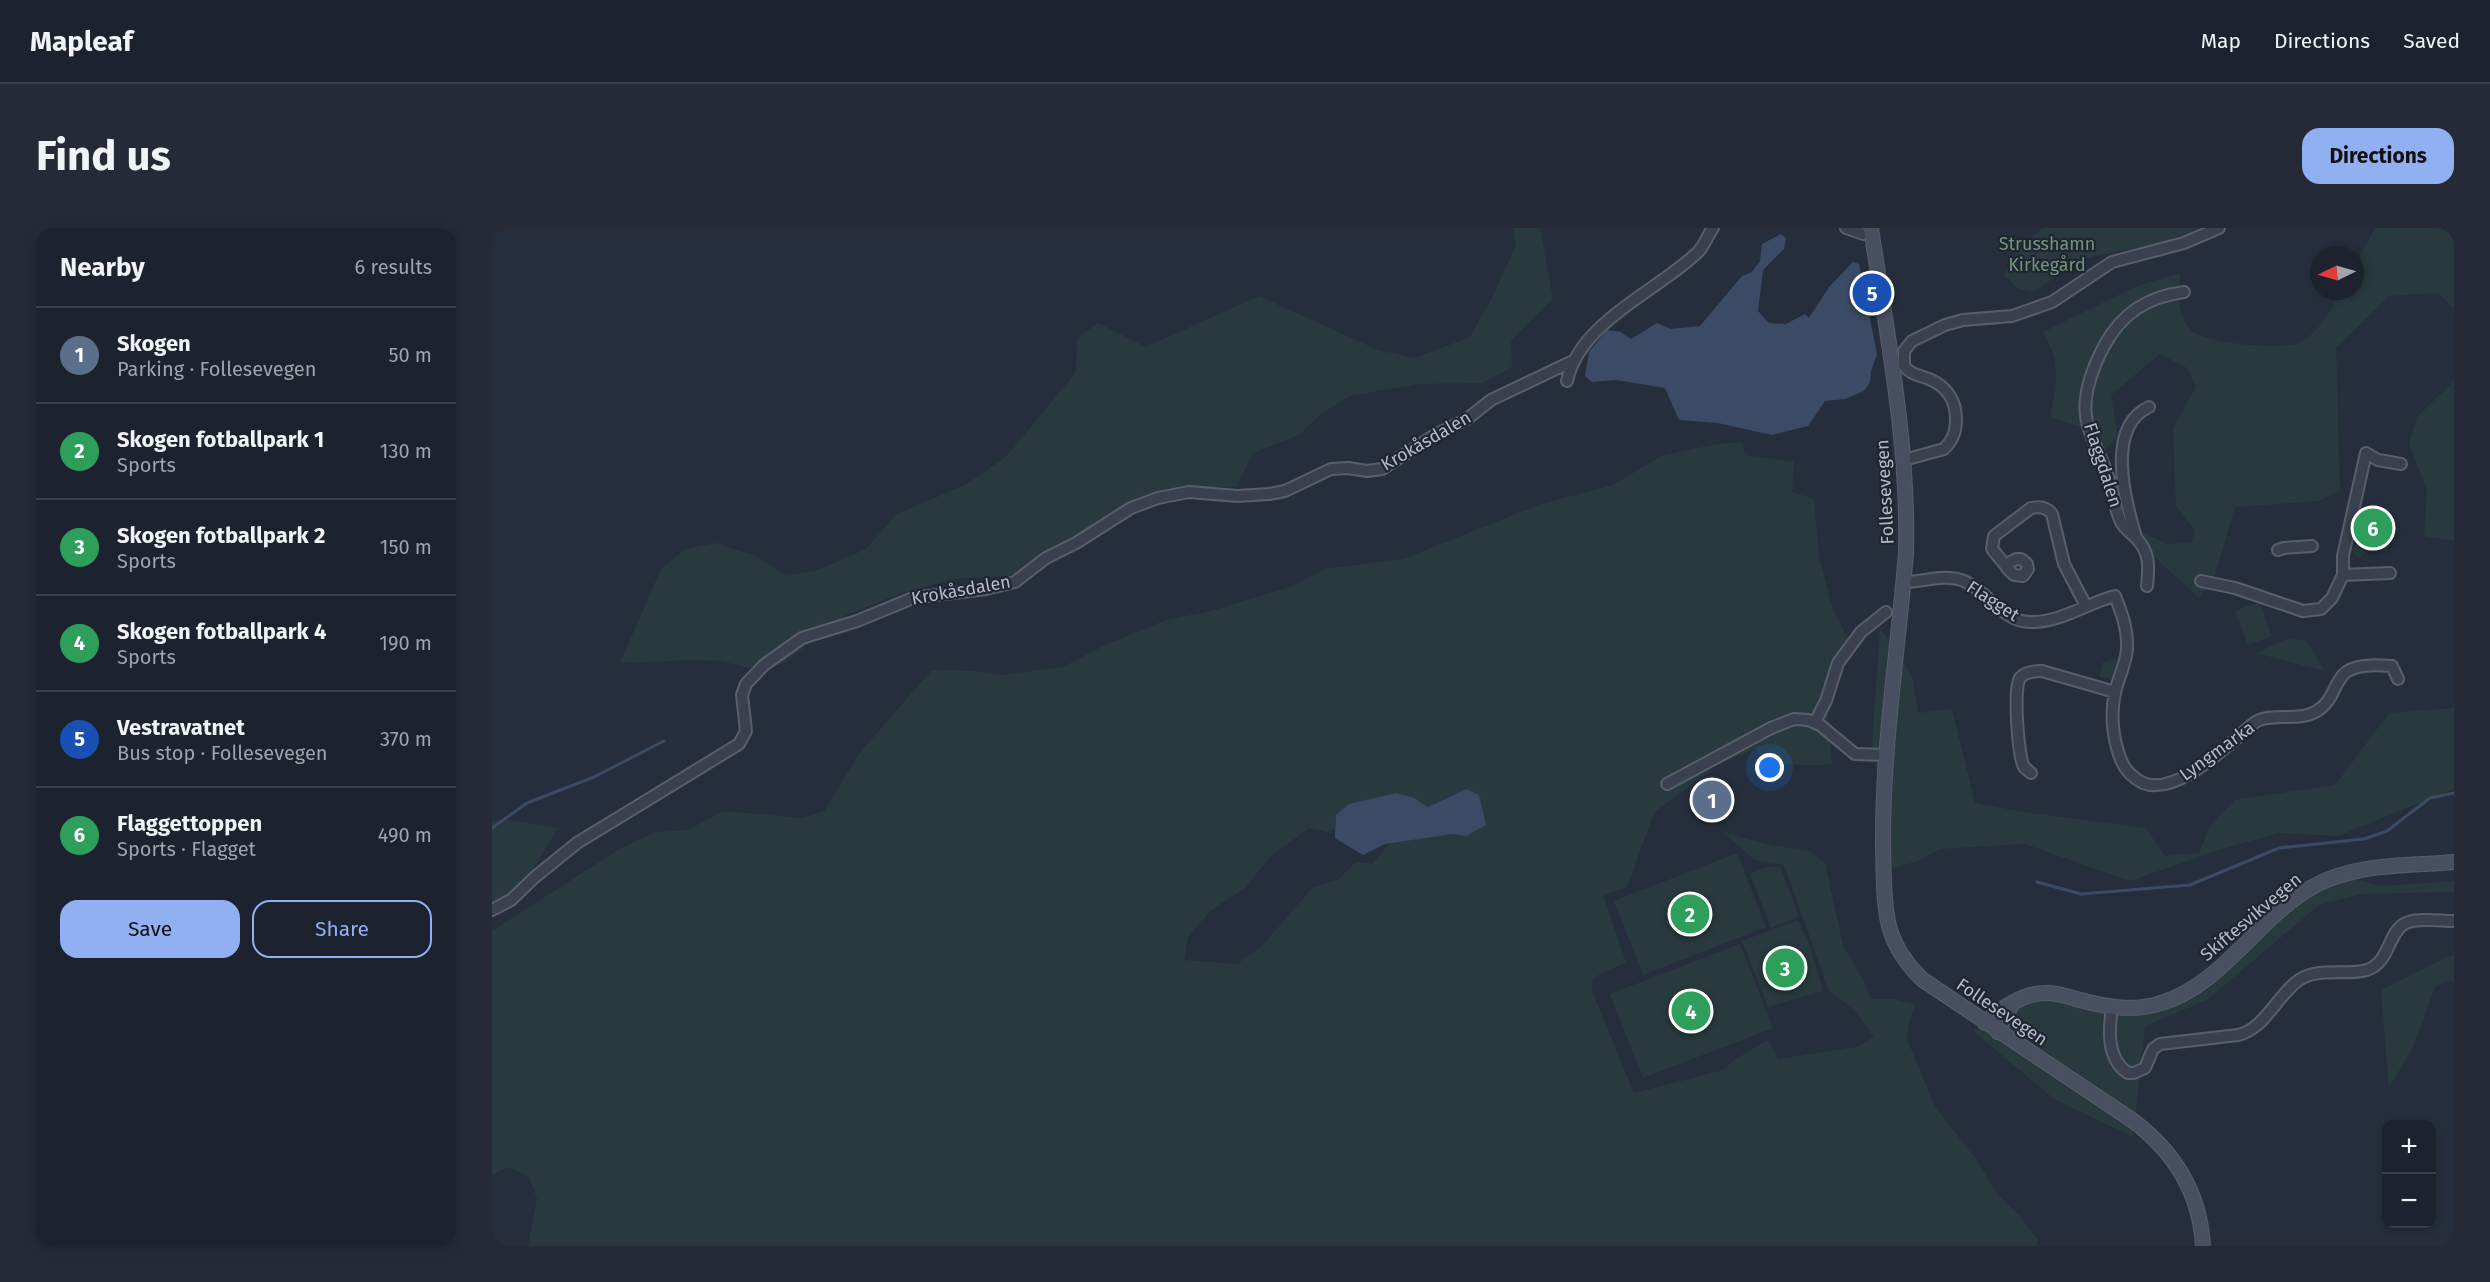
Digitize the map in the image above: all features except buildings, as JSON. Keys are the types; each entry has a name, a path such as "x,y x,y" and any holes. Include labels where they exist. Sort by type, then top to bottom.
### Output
{"main road":[{"name":"Follesevegen","path":"1872,231 1904,460 1907,517 1904,582 1886,755 1884,872 1886,912 1893,937 1905,960 1923,980 2132,1120 2156,1140 2171,1155 2188,1182 2199,1213 2203,1246"},
{"name":"Skiftesvikvegen","path":"1985,1023 2004,1007 2024,997 2044,993 2112,1007 2148,1006 2185,993 2206,978 2294,898 2329,879 2367,869 2454,862"},
{"path":"1998,1032 2012,1004"}],"street":[{"name":"Krokåsdalen","path":"1568,381 1575,360 1588,342 1613,316 1699,251 1713,228"},
{"path":"1846,228 1863,234 1872,231"},
{"path":"1904,460 1944,449 1955,430 1955,408 1950,394 1930,380 1910,373 1904,366 1904,351 1912,341 1954,322 2012,316 2052,302 2112,262 2184,243 2219,228"},
{"name":"Flaggdalen","path":"2136,537 2127,531 2121,521 2107,473 2088,424 2086,407 2088,388 2097,361 2110,335 2130,313 2150,299 2184,292"},
{"name":"Krokåsdalen","path":"492,910 511,900 577,843 739,744 746,731 742,695 746,684 764,665 802,638 857,621 913,598 986,589 1015,582 1046,558 1076,543 1131,508 1158,498 1188,492 1237,496 1269,494 1285,491 1331,469 1348,468 1367,471 1382,469 1435,435 1467,419 1491,400 1575,360"},
{"name":"Flaggdalen","path":"2147,586 2148,559 2136,537 2126,490 2121,447 2127,428 2149,407"},
{"path":"2202,581 2235,588 2303,611 2321,609 2332,598 2343,574 2343,556 2366,453 2378,460 2401,464"},
{"path":"2006,566 1992,549 1994,536 2031,508 2049,509 2064,564 2086,606"},
{"path":"2278,550 2312,546"},
{"path":"2343,574 2390,573"},
{"name":"Flagget","path":"1904,582 1942,578 1964,581 2011,617 2023,622 2050,620 2115,596"},
{"name":"Lyngmarka","path":"2115,596 2124,618 2127,646 2115,692 2114,734 2123,764 2140,782 2158,786 2171,783 2189,774 2259,720 2302,716 2316,712 2328,702 2343,675 2349,671 2364,667 2392,666 2398,679"},
{"path":"1815,722 1826,701 1838,663 1861,632 1886,612"},
{"path":"2031,773 2023,765 2019,733 2017,687 2022,677 2030,672 2042,671 2115,692"},
{"path":"1667,784 1771,728 1794,719 1815,722 1822,726 1855,754 1886,755"},
{"path":"2112,1007 2109,1025 2111,1046 2119,1065 2128,1073 2134,1073 2145,1068 2153,1049 2160,1044 2234,1035 2250,1030 2302,978 2315,974 2347,973 2367,969 2377,964 2403,925 2412,922 2454,921"}],"green space":[{"path":"1513,228 1540,228 1553,299 1511,340 1512,367 1483,383 1419,384 1349,396 1320,415 1299,435 1253,453 1237,486 1159,492 1129,503 1018,575 954,579 899,594 844,616 784,663 761,671 721,661 620,663 661,569 685,549 715,543 758,557 786,576 818,570 866,549 897,514 965,485 1006,457 1076,372 1077,338 1098,323 1146,347 1259,296 1378,350 1415,358 1470,337 1493,296 1516,245"},
{"name":"Strusshamn Kirkegård","path":"2043,228 2204,228 2158,244 2090,257 2065,270 2034,292 2017,288 2004,275 2019,248"},
{"path":"2375,228 2454,228 2454,308 2438,293 2389,296 2336,348 2340,491 2318,501 2235,507 2215,575 2199,598 2150,553 2140,531 2167,544 2191,543 2195,530 2176,506 2173,428 2196,387 2187,368 2160,354 2111,395 2118,437 2099,454 2093,431 2050,417 2056,374 2053,354 2043,332 2137,286 2180,273 2181,310 2191,330 2211,339 2246,345 2294,345 2309,337 2320,325 2336,300 2364,300 2364,248"},
{"path":"2454,381 2454,541 2424,536 2427,490 2409,444 2417,417"},
{"path":"1743,442 1745,455 1794,462 1792,492 1814,499 1819,557 1833,610 1851,644 1838,666 1827,706 1832,764 1775,765 1754,749 1714,767 1654,813 1627,887 1603,895 1626,962 1593,978 1592,991 1634,1093 1723,1070 1734,1060 1768,1040 1778,1059 1856,1047 1874,1037 1854,1010 1829,991 1784,865 1755,860 1723,832 1774,846 1810,851 1825,863 1843,945 1866,985 1870,999 1892,999 1915,1004 1907,1039 1935,1107 1976,1159 1997,1194 2019,1215 2038,1240 2036,1246 528,1246 537,1199 529,1176 507,1167 492,1176 492,931 621,848 656,832 688,830 723,811 803,818 824,811 861,751 932,670 974,671 1002,675 1063,667 1105,645 1166,620 1211,611 1293,586 1325,569 1403,559 1541,504 1613,485 1663,455 1718,444","holes":["1466,789 1467,836 1453,834 1390,843 1372,864 1356,862 1339,879 1312,888 1263,945 1237,964 1184,960 1188,937 1210,911 1245,888 1270,857 1309,828 1330,833 1335,828 1336,815 1414,798 1428,807"]},
{"path":"2361,518 2389,522 2388,537 2357,534"},
{"path":"2356,535 2389,539 2387,551 2368,551 2360,557 2353,554"},
{"path":"2259,602 2272,636 2248,645 2235,611"},
{"path":"1880,628 1912,675 1918,713 1952,709 1975,803 2030,813 2146,828 2165,856 2199,853 2210,826 2235,800 2335,785 2389,713 2454,708 2454,789 2338,836 2279,833 2225,848 2130,881 2025,844 1939,849 1921,860 1878,873 1888,835 1872,745"},
{"path":"2287,639 2305,640 2325,671 2255,653"},
{"path":"2114,659 2118,661 2111,679 2099,676 2103,662"},
{"path":"504,819 558,828 522,887 492,910 492,821"},
{"path":"1737,853 1766,927 1643,975 1614,901"},
{"path":"1780,866 1799,917 1771,928 1750,874 1764,868"},
{"path":"2351,879 2382,886 2454,881 2454,892 2362,894 2319,905 2207,1000 2145,1026 2133,1137 2054,1099 1973,1031 2037,991 2137,1008 2191,986 2289,898"},
{"path":"1798,920 1810,946 1823,991 1768,1007 1742,941"},
{"path":"1740,944 1773,1028 1643,1078 1610,994"},
{"path":"2454,955 2454,982 2448,980 2435,987 2413,1047 2389,1088 2381,990"}],"water":[{"path":"1781,234 1786,238 1784,249 1763,270 1758,311 1769,323 1786,324 1805,314 1809,318 1829,287 1853,262 1859,264 1861,288 1867,304 1877,354 1870,382 1864,391 1845,399 1825,401 1808,426 1772,435 1718,423 1679,420 1665,388 1616,380 1592,382 1585,376 1589,352 1607,330 1621,332 1631,339 1657,323 1671,329 1700,326 1742,276 1752,272 1760,261 1762,244"},
{"path":"1466,789 1479,795 1486,825 1466,836 1453,834 1385,844 1363,855 1335,838 1336,815 1349,804 1396,793 1414,798 1428,807"}],"waterway":[{"path":"492,828 527,803 594,777 664,741"},
{"path":"2037,882 2081,894 2190,885 2279,848 2364,839 2387,831 2430,798 2454,793"}],"place":[{"name":"Vestravatnet","path":"1872,293"},
{"name":"Flaggettoppen","path":"2373,528"},
{"name":"Skogen","path":"1712,800"},
{"name":"Skogen fotballpark 1","path":"1690,914"},
{"name":"Skogen fotballpark 2","path":"1785,968"},
{"name":"Skogen fotballpark 4","path":"1691,1011"}]}
